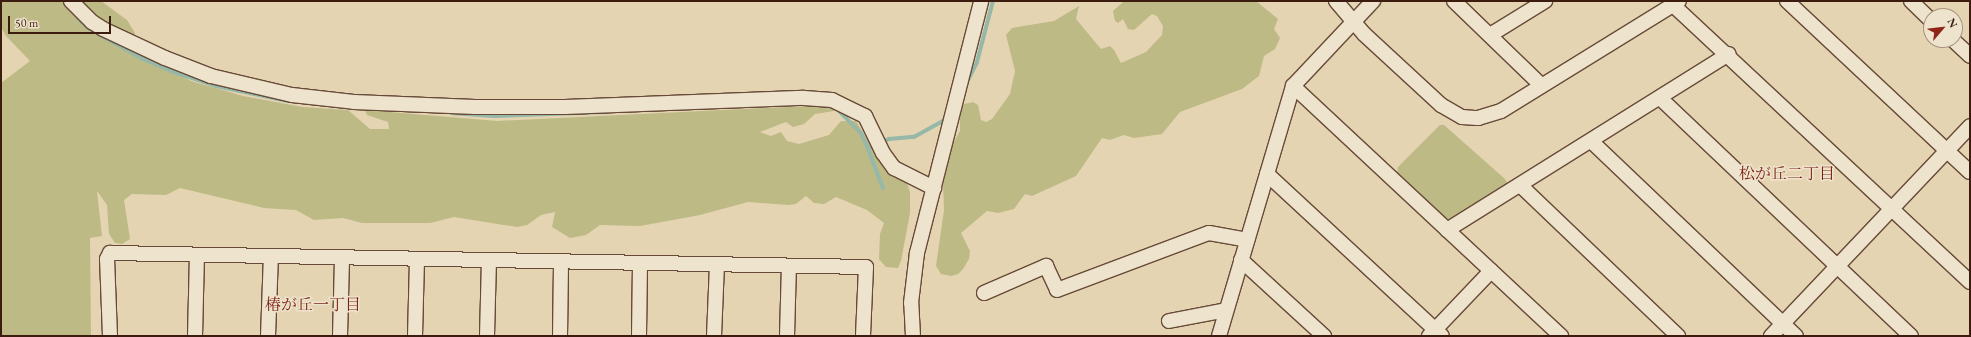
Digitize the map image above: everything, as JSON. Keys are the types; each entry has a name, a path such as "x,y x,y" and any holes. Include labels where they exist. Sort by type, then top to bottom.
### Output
{"street":[{"path":"71,1 92,22 165,58 211,76 292,95 354,102 475,107 565,107 804,98 832,100 865,116 883,153 894,168 934,188"},
{"path":"913,336 911,303 914,270 981,1"},
{"path":"1336,1 1353,22 1434,100 1447,110 1462,117 1478,118 1493,115 1676,3 1970,282"},
{"path":"1219,336 1293,86 1373,1"},
{"path":"1454,1 1542,86"},
{"path":"1490,35 1545,1"},
{"path":"1787,1 1970,172"},
{"path":"1911,1 1923,12"},
{"path":"1962,48 1970,56"},
{"path":"1447,230 1729,54"},
{"path":"1293,86 1561,336"},
{"path":"1660,98 1911,336"},
{"path":"1772,336 1970,126"},
{"path":"1591,141 1796,336"},
{"path":"1267,174 1436,334 1491,271"},
{"path":"1520,185 1678,336"},
{"path":"984,293 1046,266 1057,290 1209,233 1247,240"},
{"path":"110,336 107,259 110,253 866,267 864,336"},
{"path":"195,336 197,255"},
{"path":"268,336 270,256"},
{"path":"340,336 342,257"},
{"path":"415,336 417,259"},
{"path":"487,336 489,260"},
{"path":"1241,260 1324,336"},
{"path":"560,336 561,261"},
{"path":"639,336 640,263"},
{"path":"714,336 717,264"},
{"path":"787,336 789,266"},
{"path":"1169,321 1226,310"}],"shaded area":[{"path":"1,1 101,1 127,20 135,33 134,48 191,81 243,96 302,107 348,110 370,129 389,129 388,122 367,115 365,110 497,121 828,105 836,108 834,111 815,114 804,124 793,127 786,122 760,132 771,136 781,132 787,141 799,144 829,135 841,121 856,121 882,164 906,180 910,192 910,213 901,261 898,268 886,267 879,259 880,234 884,223 867,210 836,197 824,204 814,203 806,196 796,204 788,205 748,202 700,215 640,226 600,225 586,235 570,238 552,227 555,212 541,215 527,225 517,227 454,217 430,223 362,223 343,218 314,220 296,210 264,208 180,188 166,195 132,194 124,200 130,239 122,244 115,243 109,234 107,205 97,191 102,236 90,238 91,336 1,336 1,83 30,61 6,36 1,27"},
{"path":"1124,1 1256,1 1278,19 1274,29 1280,38 1275,49 1264,56 1259,76 1242,89 1180,112 1162,134 1134,138 1124,135 1110,140 1102,138 1076,176 1032,196 1025,194 1014,209 998,213 987,211 961,233 970,251 969,259 963,269 958,274 951,276 941,274 936,266 944,210 943,183 952,145 960,131 960,105 973,102 978,105 981,120 986,122 992,119 1010,94 1015,71 1006,35 1012,28 1054,21 1079,6 1076,19 1101,49 1110,46 1121,63 1146,52 1162,35 1163,26 1157,16 1152,14 1134,30 1128,29 1123,19 1118,23 1115,21 1113,11"},
{"path":"1440,125 1444,125 1505,179 1507,183 1450,219 1444,218 1397,173 1398,167"}],"waterway":[{"path":"967,82 977,62 993,1"},
{"path":"78,18 88,28 143,59 171,71 216,86 287,101"},
{"path":"838,110 861,133 868,149"},
{"path":"451,113 494,116 608,112"},
{"path":"880,143 889,139 914,137 943,121 946,117"},
{"path":"870,148 868,149 883,188"}],"district":[{"name":"松が丘二丁目","path":"1787,174"},
{"name":"椿が丘一丁目","path":"313,305"}]}
